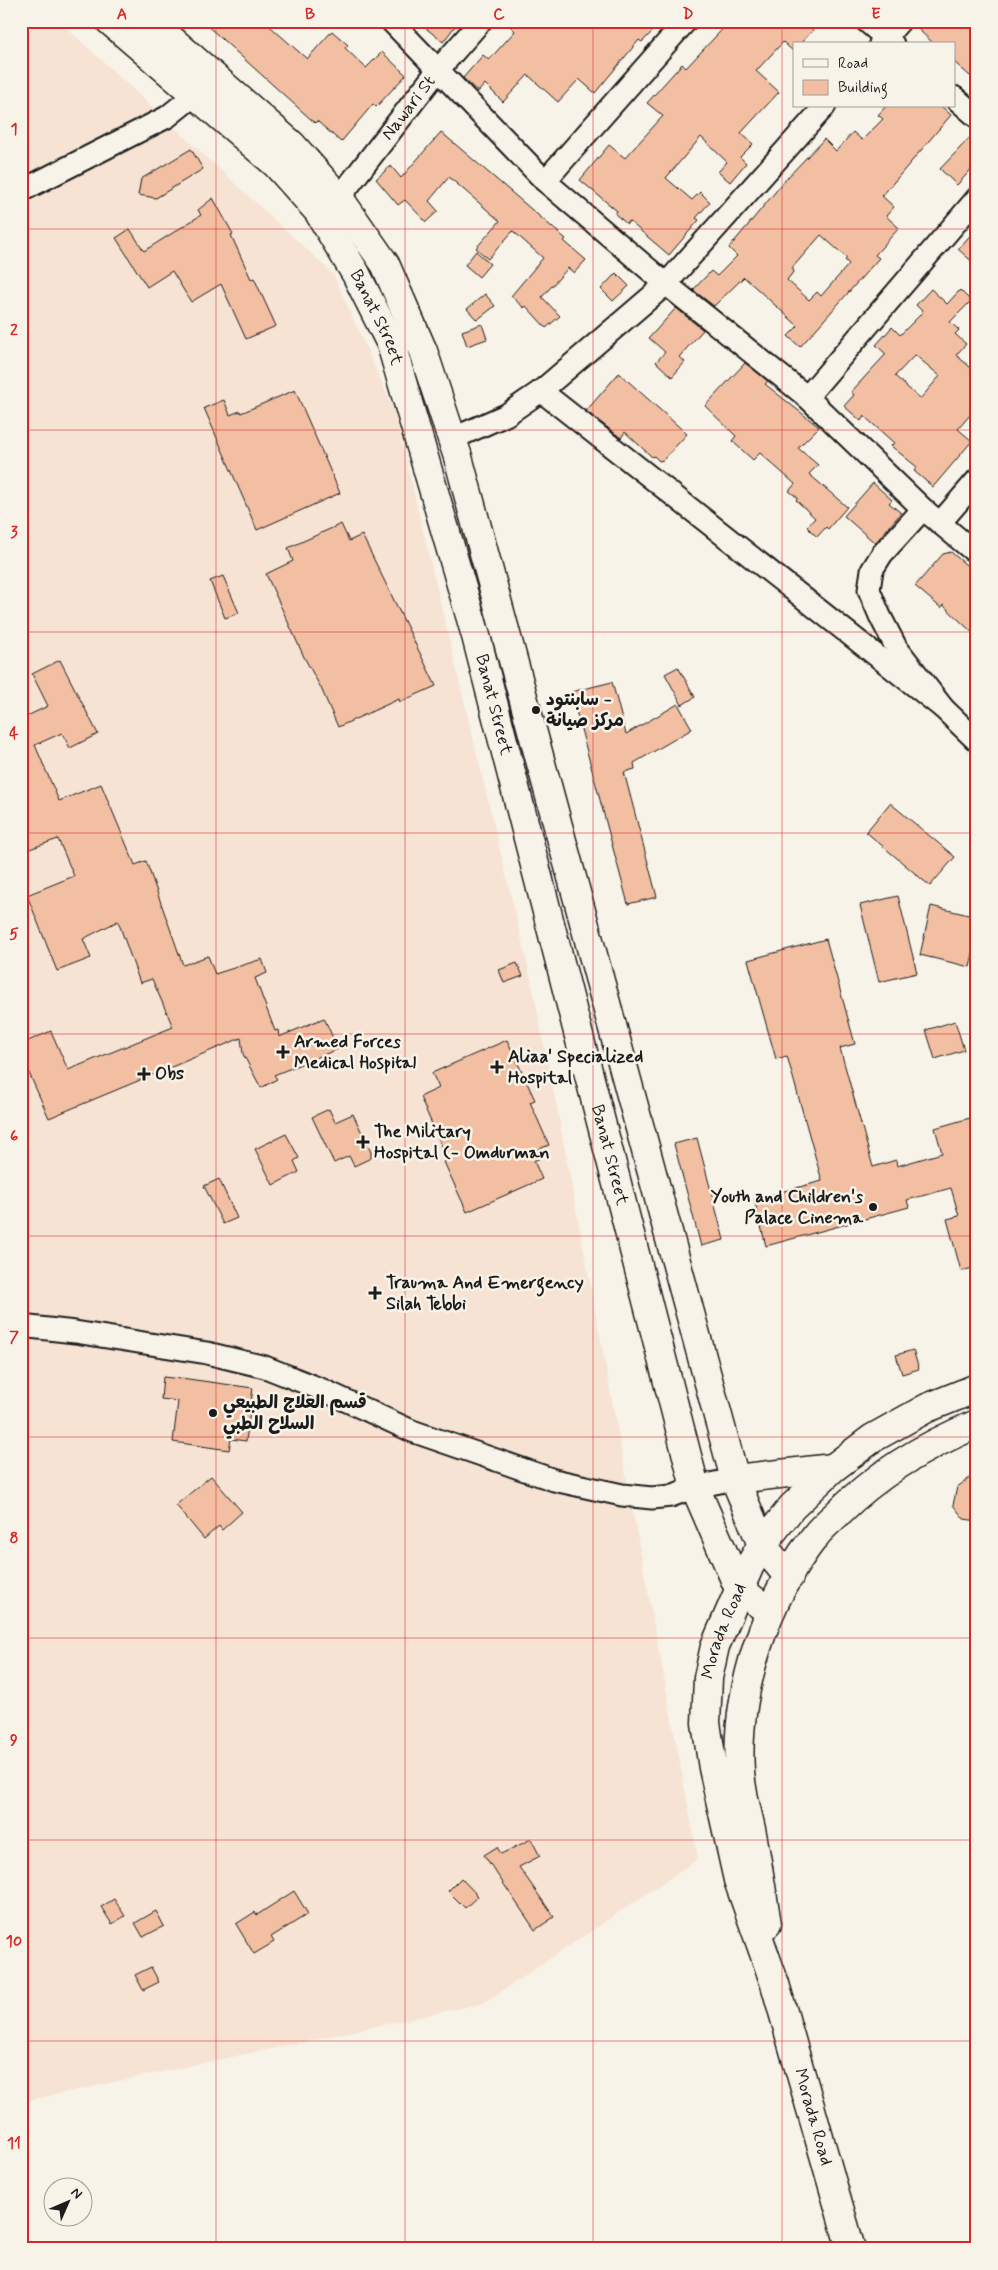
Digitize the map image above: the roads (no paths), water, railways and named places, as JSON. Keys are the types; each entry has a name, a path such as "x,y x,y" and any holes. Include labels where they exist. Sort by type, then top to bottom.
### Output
{"main road":[{"name":"Banat Street","path":"110,21 292,146 339,198 385,264 423,351 452,438 735,1479 762,1545 790,1577"},
{"name":"Banat Street","path":"150,21 205,86 318,211 356,274 391,344 476,636 695,1487 739,1589"},
{"name":"Morada Road","path":"851,2249 775,1984 738,1880 713,1768 706,1723 708,1678 716,1646 739,1589 762,1545 792,1508 833,1468 894,1425 927,1408 977,1388"},
{"name":"Morada Road","path":"775,1984 759,1868 740,1773 739,1730 744,1694 770,1612 816,1534 857,1494 889,1469 919,1450 977,1424"},
{"path":"735,1479 833,1468"},
{"path":"739,1589 770,1612"}],"street":[{"path":"391,21 545,180 666,284 807,397 923,509 977,554"},
{"name":"Nawari St","path":"339,198 438,70 481,21"},
{"path":"545,180 686,21"},
{"path":"866,21 887,42 900,21"},
{"path":"21,191 167,117 205,86"},
{"path":"956,99 977,117"},
{"path":"452,438 506,415 541,392 666,284 823,108"},
{"path":"807,397 977,198"},
{"path":"541,392 943,708 977,741"},
{"path":"940,523 977,480"},
{"path":"923,509 882,554 872,570 869,590 896,647 943,708"},
{"path":"21,1326 75,1332 208,1353 265,1368 323,1390 412,1431 554,1480 622,1496 652,1498 671,1496 695,1487 735,1479"}],"place":[{"name":"سابنتود - مركز صيانة","path":"536,710"},
{"name":"Armed Forces Medical Hospital","path":"283,1052"},
{"name":"Aliaa' Specialized Hospital","path":"497,1067"},
{"name":"Obs","path":"144,1074"},
{"name":"The Military Hospital (- Omdurman","path":"363,1142"},
{"name":"Youth and Children's Palace Cinema","path":"873,1207"},
{"name":"Trauma And Emergency Silah Tebbi","path":"375,1293"},
{"name":"قسم العلاج الطبيعي السلاح الطبي","path":"213,1413"}]}
